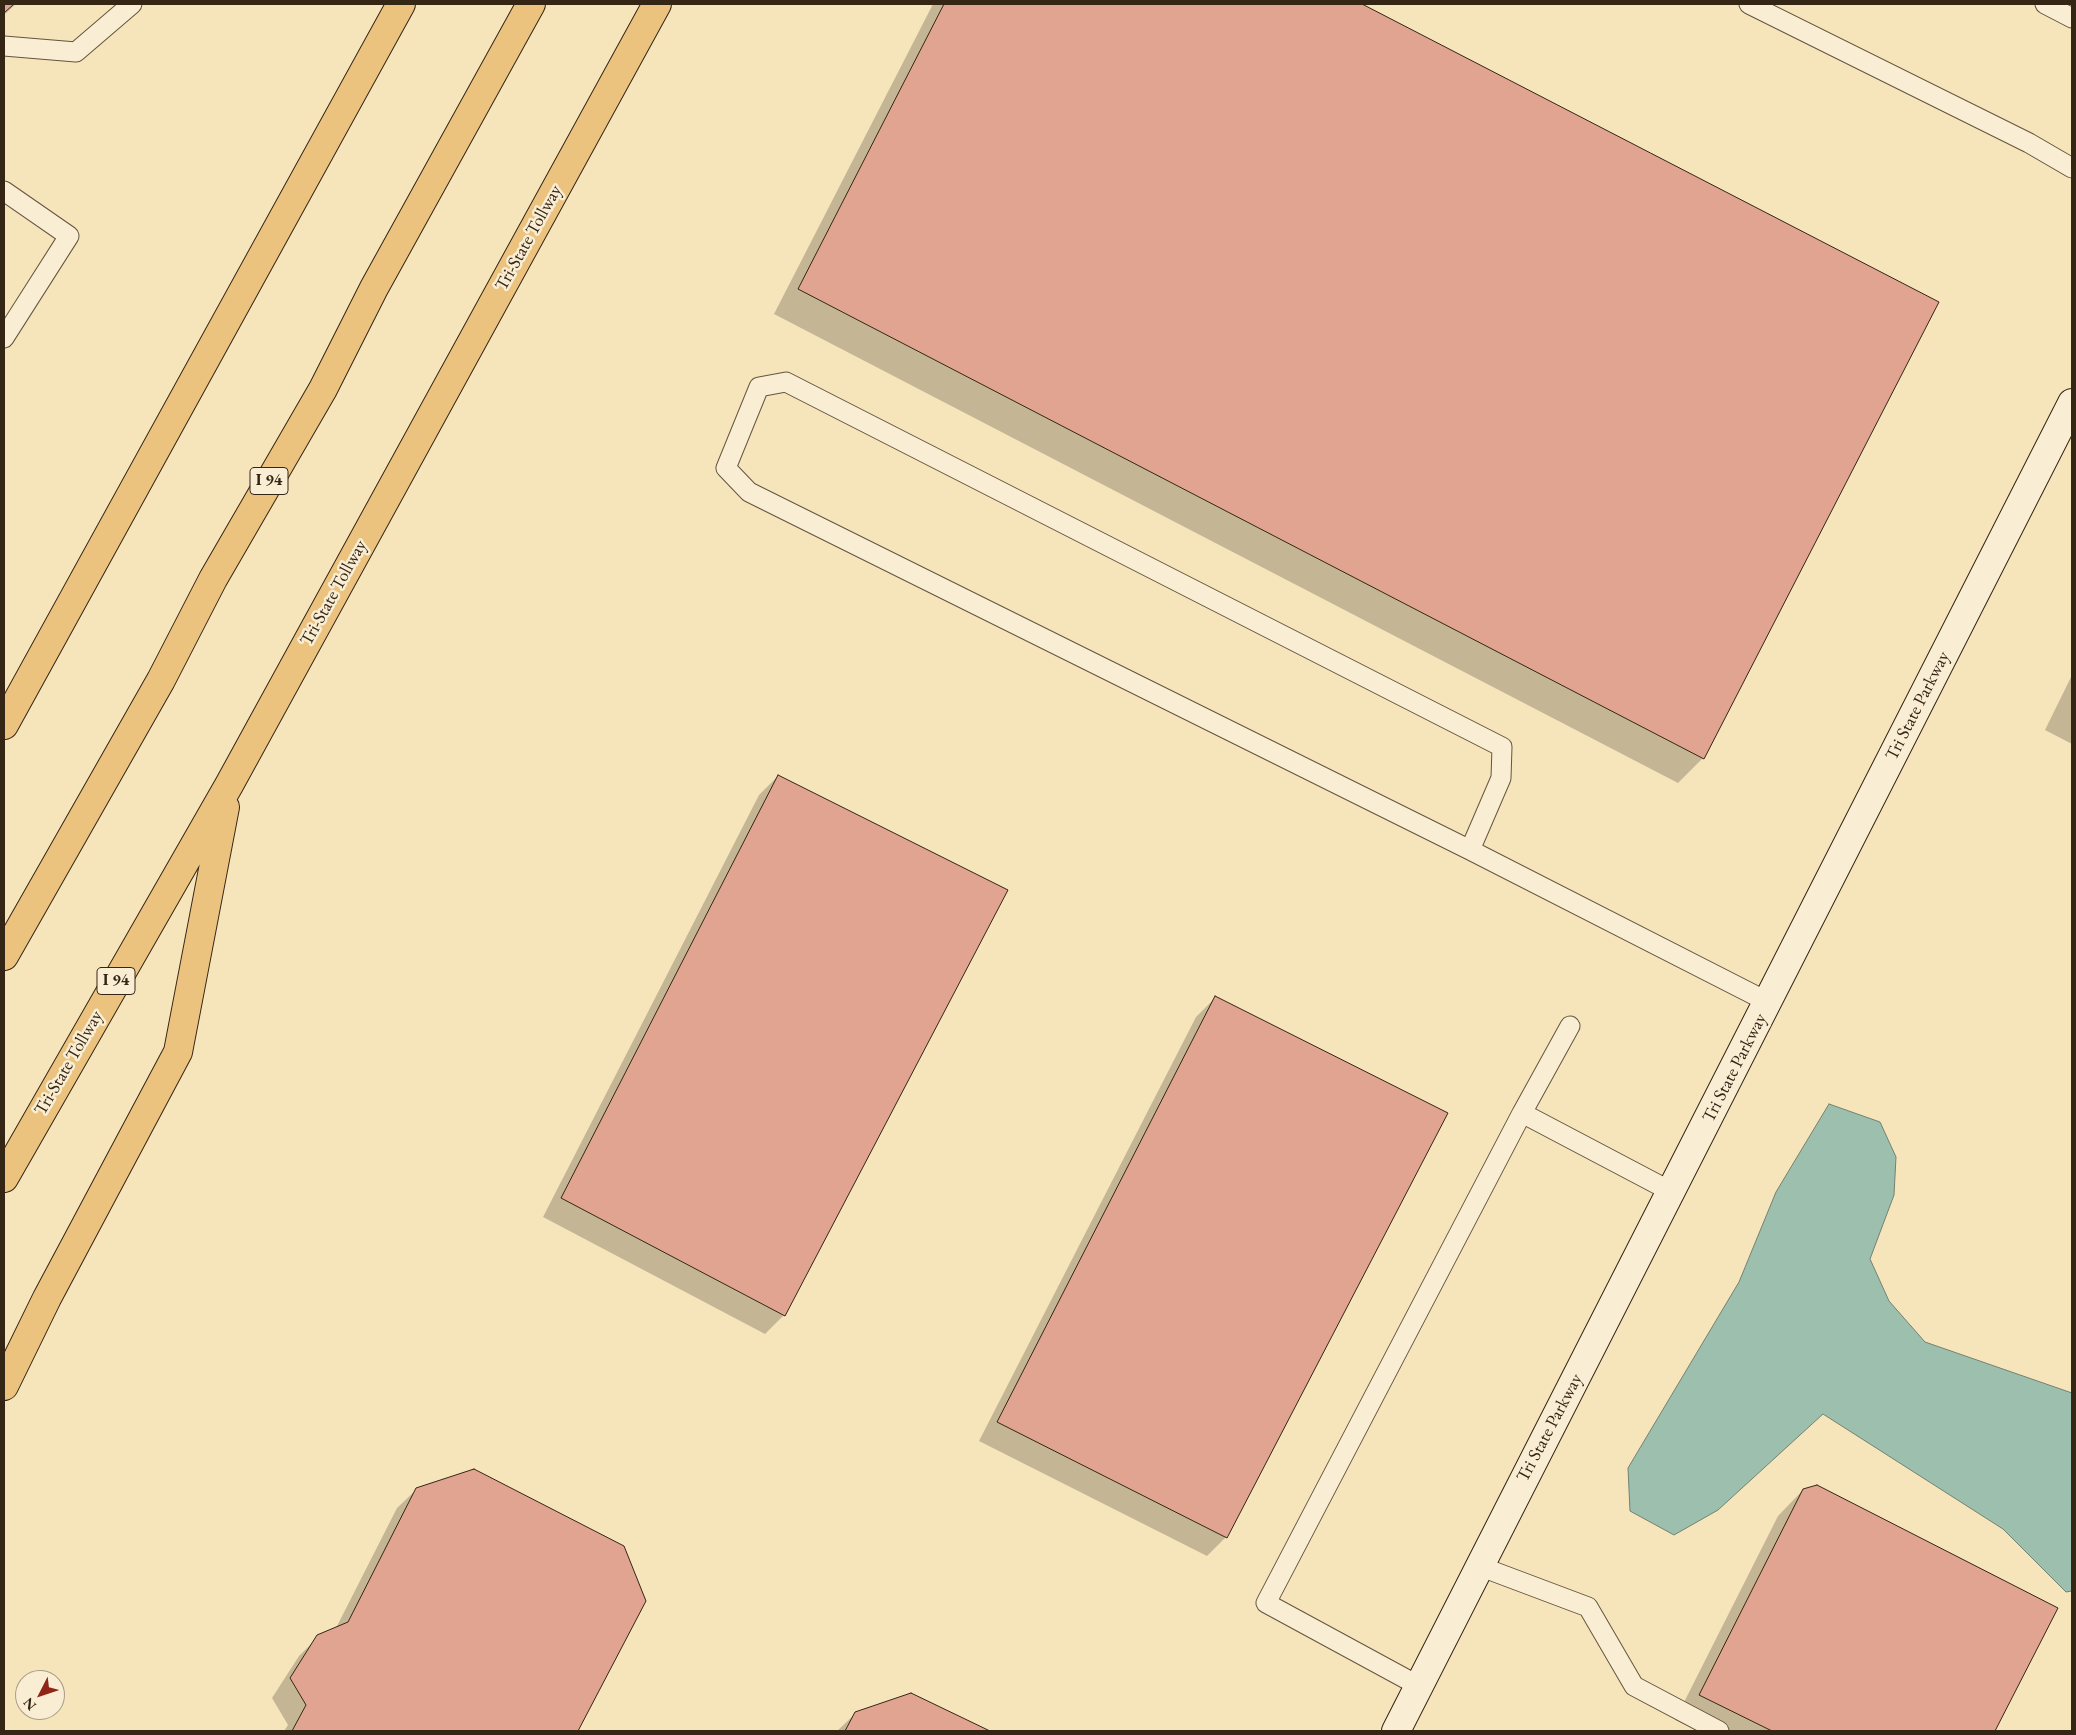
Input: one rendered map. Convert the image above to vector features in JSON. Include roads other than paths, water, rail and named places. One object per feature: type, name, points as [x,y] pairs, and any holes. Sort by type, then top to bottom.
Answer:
[{"type":"highway","points":[[4,724],[401,4]]},
{"type":"highway","name":"I 94","points":[[4,956],[161,680],[213,579],[322,388],[374,288],[531,4]]},
{"type":"highway","name":"Tri-State Tollway","points":[[4,1178],[229,785],[657,4]]},
{"type":"highway","points":[[4,1386],[47,1298],[178,1052],[229,785]]},
{"type":"street","name":"Tri State Parkway","points":[[1396,1731],[2072,403]]},
{"type":"lane","points":[[4,46],[76,52],[132,4]]},
{"type":"lane","points":[[1749,4],[2029,143],[2072,168]]},
{"type":"lane","points":[[2045,4],[2072,18]]},
{"type":"lane","points":[[4,191],[69,236],[4,338]]},
{"type":"lane","points":[[1470,850],[1501,778],[1502,747],[786,382],[759,387],[726,468],[749,492],[1470,850],[1768,1002]]},
{"type":"lane","points":[[1419,1686],[1266,1603],[1522,1113],[1570,1026]]},
{"type":"lane","points":[[1522,1113],[1672,1192]]},
{"type":"lane","points":[[1479,1566],[1588,1608],[1634,1686],[1718,1731]]}]
